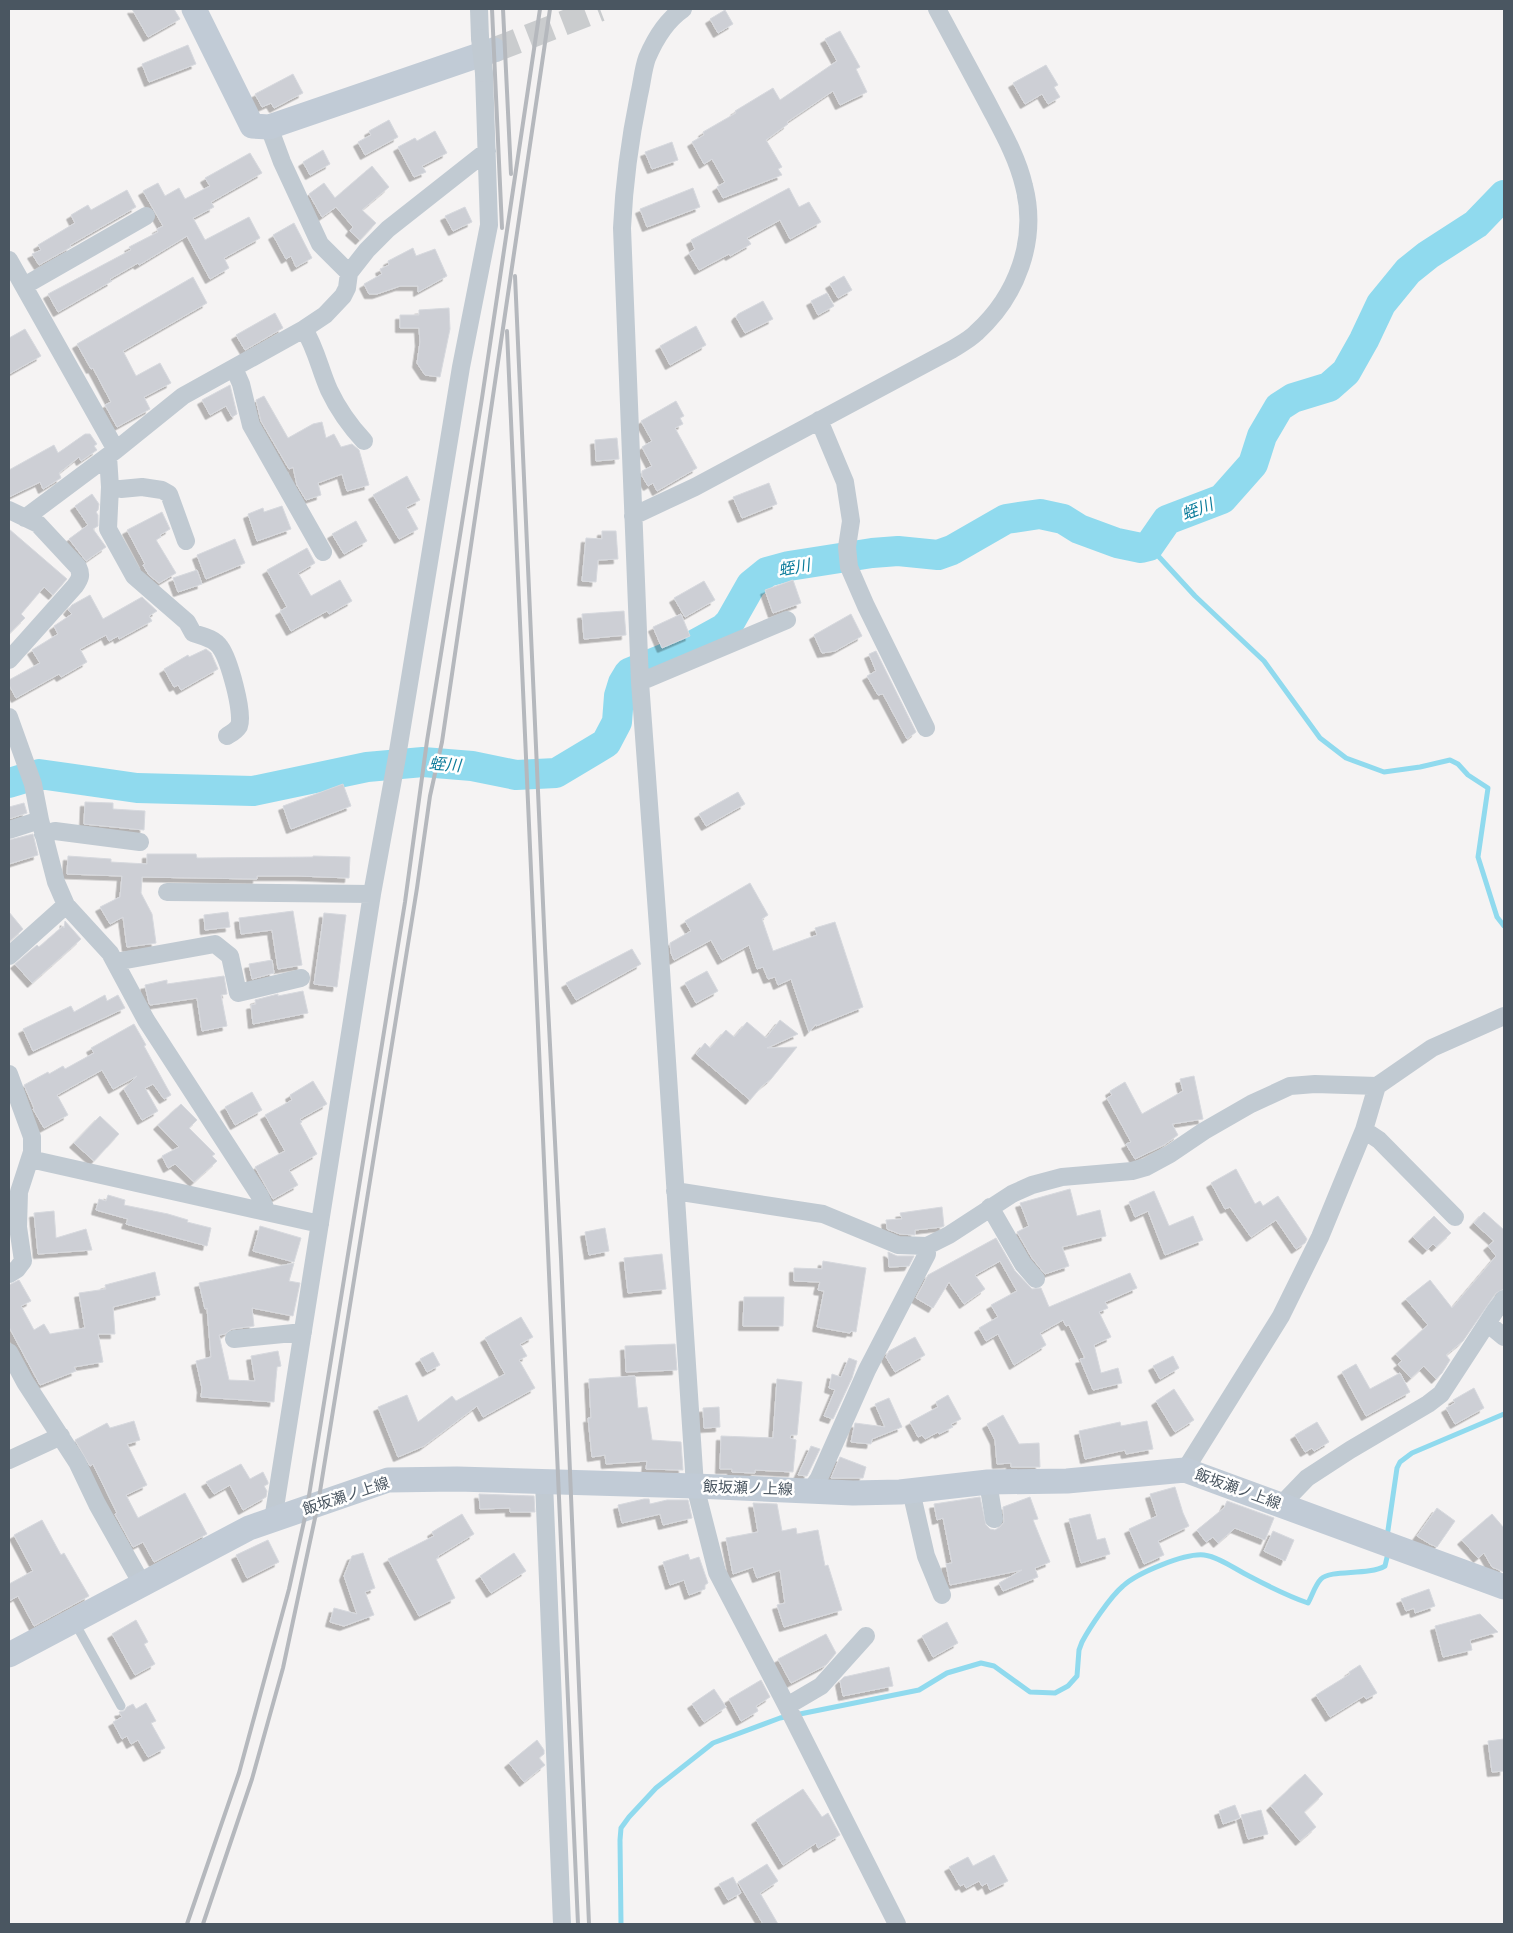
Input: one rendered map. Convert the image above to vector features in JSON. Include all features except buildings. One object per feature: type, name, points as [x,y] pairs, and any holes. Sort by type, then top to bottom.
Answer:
[{"type":"main road","points":[[194,9],[252,126],[269,127],[487,44]]},
{"type":"main road","name":"飯坂瀬ノ上線","points":[[9,1655],[249,1528],[388,1480],[695,1486],[853,1494],[911,1491],[988,1482],[1067,1481],[1185,1470],[1504,1587]]},
{"type":"street","points":[[273,1520],[372,894],[391,797],[461,367],[489,225],[484,73],[487,44],[479,9]]},
{"type":"street","points":[[683,9],[674,15],[656,39],[646,59],[633,126],[623,204],[622,228],[640,679],[695,1486],[717,1572],[897,1924]]},
{"type":"street","points":[[633,516],[695,487],[951,350],[975,335],[994,314],[1009,292],[1021,268],[1027,243],[1029,213],[1024,185],[1005,136],[937,9]]},
{"type":"street","points":[[269,127],[282,162],[320,244],[349,273]]},
{"type":"street","points":[[25,518],[112,453],[183,396],[304,329],[325,315],[338,303],[347,288],[349,273],[388,228],[487,151]]},
{"type":"street","points":[[24,286],[146,216]]},
{"type":"street","points":[[10,264],[24,286],[112,453],[108,529],[134,576],[187,622],[193,633],[213,640],[220,647],[228,664],[240,713],[238,727],[235,732],[227,736]]},
{"type":"street","points":[[304,329],[319,358],[328,390],[343,415],[364,442]]},
{"type":"street","points":[[234,368],[241,384],[251,425],[322,552]]},
{"type":"street","points":[[819,420],[845,482],[851,521],[847,547],[849,567],[926,728]]},
{"type":"street","points":[[110,487],[121,489],[142,487],[162,490],[169,494],[186,541]]},
{"type":"street","points":[[9,510],[38,524],[78,567],[81,573],[80,579],[75,586],[9,660]]},
{"type":"street","points":[[640,679],[787,620]]},
{"type":"street","points":[[9,717],[27,763],[56,882],[66,905],[110,953],[146,1020],[260,1196],[267,1212]]},
{"type":"street","points":[[9,830],[42,827],[140,842]]},
{"type":"street","points":[[168,892],[372,894]]},
{"type":"street","points":[[9,956],[66,905]]},
{"type":"street","points":[[115,962],[215,944],[230,956],[238,993],[300,978]]},
{"type":"street","points":[[676,1191],[823,1214],[898,1245],[927,1246],[970,1223],[990,1207],[1012,1194],[1032,1185],[1062,1176],[1132,1171],[1146,1167],[1228,1117],[1290,1086],[1314,1084],[1377,1086],[1432,1048],[1504,1016]]},
{"type":"street","points":[[9,1074],[32,1137],[32,1152],[19,1192],[18,1227],[23,1261],[17,1269],[9,1274]]},
{"type":"street","points":[[1185,1470],[1281,1316],[1320,1237],[1364,1130],[1377,1086]]},
{"type":"street","points":[[1364,1130],[1379,1140],[1455,1217]]},
{"type":"street","points":[[30,1159],[320,1224]]},
{"type":"street","points":[[990,1207],[1023,1264],[1036,1279]]},
{"type":"street","points":[[810,1491],[819,1478],[867,1370],[926,1254],[927,1246]]},
{"type":"street","points":[[1281,1506],[1307,1478],[1428,1404],[1441,1394],[1504,1299]]},
{"type":"street","points":[[1487,1323],[1504,1337]]},
{"type":"street","points":[[234,1339],[303,1332]]},
{"type":"street","points":[[9,1352],[25,1382],[77,1462],[97,1504],[142,1584]]},
{"type":"street","points":[[9,1460],[61,1436]]},
{"type":"street","points":[[544,1482],[562,1924]]},
{"type":"street","points":[[988,1482],[994,1520]]},
{"type":"street","points":[[911,1491],[926,1556],[942,1595]]},
{"type":"street","points":[[787,1706],[820,1686],[866,1636]]},
{"type":"lane","points":[[73,1621],[120,1706]]},
{"type":"waterway","name":"蛭川","points":[[9,783],[39,774],[137,788],[253,791],[367,767],[423,762],[472,766],[516,775],[556,773],[606,743],[617,722],[619,696],[623,683],[629,673],[683,651],[723,629],[730,622],[751,585],[767,572],[789,566],[872,553],[898,551],[938,555],[952,550],[1006,519],[1040,514],[1063,519],[1079,529],[1117,543],[1141,548],[1149,546],[1167,520],[1222,499],[1253,464],[1262,436],[1279,407],[1293,398],[1329,387],[1346,372],[1381,304],[1408,271],[1428,255],[1476,224],[1504,195]]},
{"type":"waterway","points":[[1149,546],[1195,596],[1264,661],[1320,738],[1346,758],[1384,772],[1420,767],[1450,760],[1458,764],[1468,775],[1488,788],[1478,857],[1497,917],[1504,926]]},
{"type":"waterway","points":[[1387,1537],[1397,1468],[1400,1462],[1412,1453],[1504,1414]]},
{"type":"waterway","points":[[621,1924],[621,1828],[656,1788],[713,1743],[780,1718],[919,1690],[947,1673],[981,1663],[994,1666],[1030,1692],[1055,1693],[1068,1686],[1077,1676],[1079,1650],[1082,1642],[1112,1597],[1123,1586],[1139,1575],[1185,1557],[1204,1555],[1215,1558],[1271,1587],[1308,1603],[1321,1579],[1333,1574],[1378,1569],[1385,1566],[1388,1553]]},
{"type":"tunnel","points":[[494,50],[600,9]]},
{"type":"railway","points":[[492,9],[502,228]]},
{"type":"railway","points":[[503,9],[511,174]]},
{"type":"railway","points":[[187,1924],[239,1773],[289,1589],[307,1508],[405,902],[427,741],[482,398],[540,9]]},
{"type":"railway","points":[[203,1924],[252,1779],[283,1668],[318,1504],[417,888],[430,796],[442,742],[550,9]]},
{"type":"railway","points":[[515,276],[561,1258],[589,1924]]},
{"type":"railway","points":[[507,331],[578,1924]]}]
